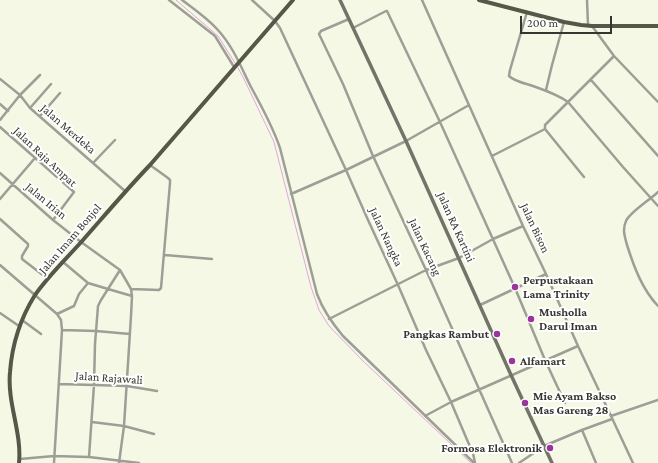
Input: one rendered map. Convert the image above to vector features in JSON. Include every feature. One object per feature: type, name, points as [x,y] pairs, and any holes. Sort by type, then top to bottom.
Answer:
[{"type":"main road","name":"Jalan Imam Bonjol","points":[[19,461],[17,430],[9,384],[12,352],[19,326],[35,296],[63,262],[125,191],[150,165],[293,0]]},
{"type":"main road","name":"Jalan RA Kartini","points":[[340,0],[406,141],[552,463]]},
{"type":"main road","points":[[479,0],[564,22],[590,26],[658,26]]},
{"type":"street","points":[[169,0],[215,36],[235,67]]},
{"type":"street","name":"Jalan Nangka","points":[[182,0],[217,30],[225,39],[239,62],[271,125],[277,140],[317,294],[329,319],[343,336],[474,463]]},
{"type":"street","name":"Jalan Nangka","points":[[252,0],[275,21],[284,39],[346,170],[398,284],[426,350],[451,402],[473,453],[474,463]]},
{"type":"street","points":[[256,3],[259,0]]},
{"type":"street","name":"Jalan Bison","points":[[422,0],[523,226],[632,463]]},
{"type":"street","points":[[587,0],[590,26],[614,56],[658,102]]},
{"type":"street","points":[[353,28],[386,11],[388,12],[516,288],[545,360],[565,403]]},
{"type":"street","points":[[528,12],[510,70],[510,78],[546,90],[558,95],[568,102],[658,206]]},
{"type":"street","name":"Jalan Kacang","points":[[349,19],[321,31],[321,38],[343,84],[373,156],[426,270],[512,463]]},
{"type":"street","points":[[546,90],[564,22]]},
{"type":"street","points":[[492,156],[545,128],[545,124],[614,56]]},
{"type":"street","points":[[0,120],[20,95],[40,75]]},
{"type":"street","name":"Jalan Merdeka","points":[[0,78],[20,95],[30,108],[125,191]]},
{"type":"street","points":[[591,80],[658,156]]},
{"type":"street","points":[[30,108],[51,84]]},
{"type":"street","points":[[40,116],[60,93]]},
{"type":"street","points":[[653,96],[658,96]]},
{"type":"street","points":[[0,104],[8,111]]},
{"type":"street","points":[[291,194],[346,170],[406,141],[469,105]]},
{"type":"street","name":"Jalan Raja Ampat","points":[[0,127],[74,192],[53,220]]},
{"type":"street","points":[[545,128],[584,177]]},
{"type":"street","points":[[93,163],[115,140]]},
{"type":"street","points":[[0,199],[35,158]]},
{"type":"street","points":[[131,289],[161,289],[170,182],[168,178],[150,165]]},
{"type":"street","name":"Jalan Irian","points":[[0,173],[53,220],[120,270]]},
{"type":"street","points":[[658,192],[630,215],[626,220],[624,227],[624,234],[633,265],[647,292],[658,306]]},
{"type":"street","points":[[0,219],[28,244],[22,259],[48,280]]},
{"type":"street","points":[[329,319],[426,270],[459,258],[493,239],[523,226]]},
{"type":"street","points":[[165,255],[212,259]]},
{"type":"street","points":[[63,262],[88,283],[132,296]]},
{"type":"street","points":[[0,265],[57,314],[62,323],[54,463]]},
{"type":"street","points":[[89,457],[98,306],[120,270],[131,289],[132,296],[124,426],[119,462]]},
{"type":"street","points":[[480,305],[546,274]]},
{"type":"street","points":[[57,314],[74,306],[80,292],[88,283]]},
{"type":"street","points":[[0,313],[19,326]]},
{"type":"street","points":[[22,320],[41,334]]},
{"type":"street","points":[[62,330],[130,334]]},
{"type":"street","points":[[425,416],[451,402],[578,346]]},
{"type":"street","name":"Jalan Rajawali","points":[[59,384],[127,386],[158,391]]},
{"type":"street","points":[[519,463],[544,446],[612,417],[658,400]]},
{"type":"street","points":[[92,422],[124,426],[154,434]]},
{"type":"street","points":[[582,430],[596,463]]},
{"type":"street","points":[[19,461],[54,456],[89,457],[119,462],[139,463]]},
{"type":"waterway","points":[[176,0],[218,36],[235,63]]},
{"type":"waterway","points":[[238,68],[274,142],[311,287],[319,310],[329,326],[362,360],[471,463]]},
{"type":"place","name":"Perpustakaan Lama Trinity","points":[[515,287]]},
{"type":"place","name":"Musholla Darul Iman","points":[[531,319]]},
{"type":"place","name":"Pangkas Rambut","points":[[497,334]]},
{"type":"place","name":"Alfamart","points":[[512,361]]},
{"type":"place","name":"Mie Ayam Bakso Mas Gareng 28","points":[[525,403]]},
{"type":"place","name":"Formosa Elektronik","points":[[550,448]]}]
